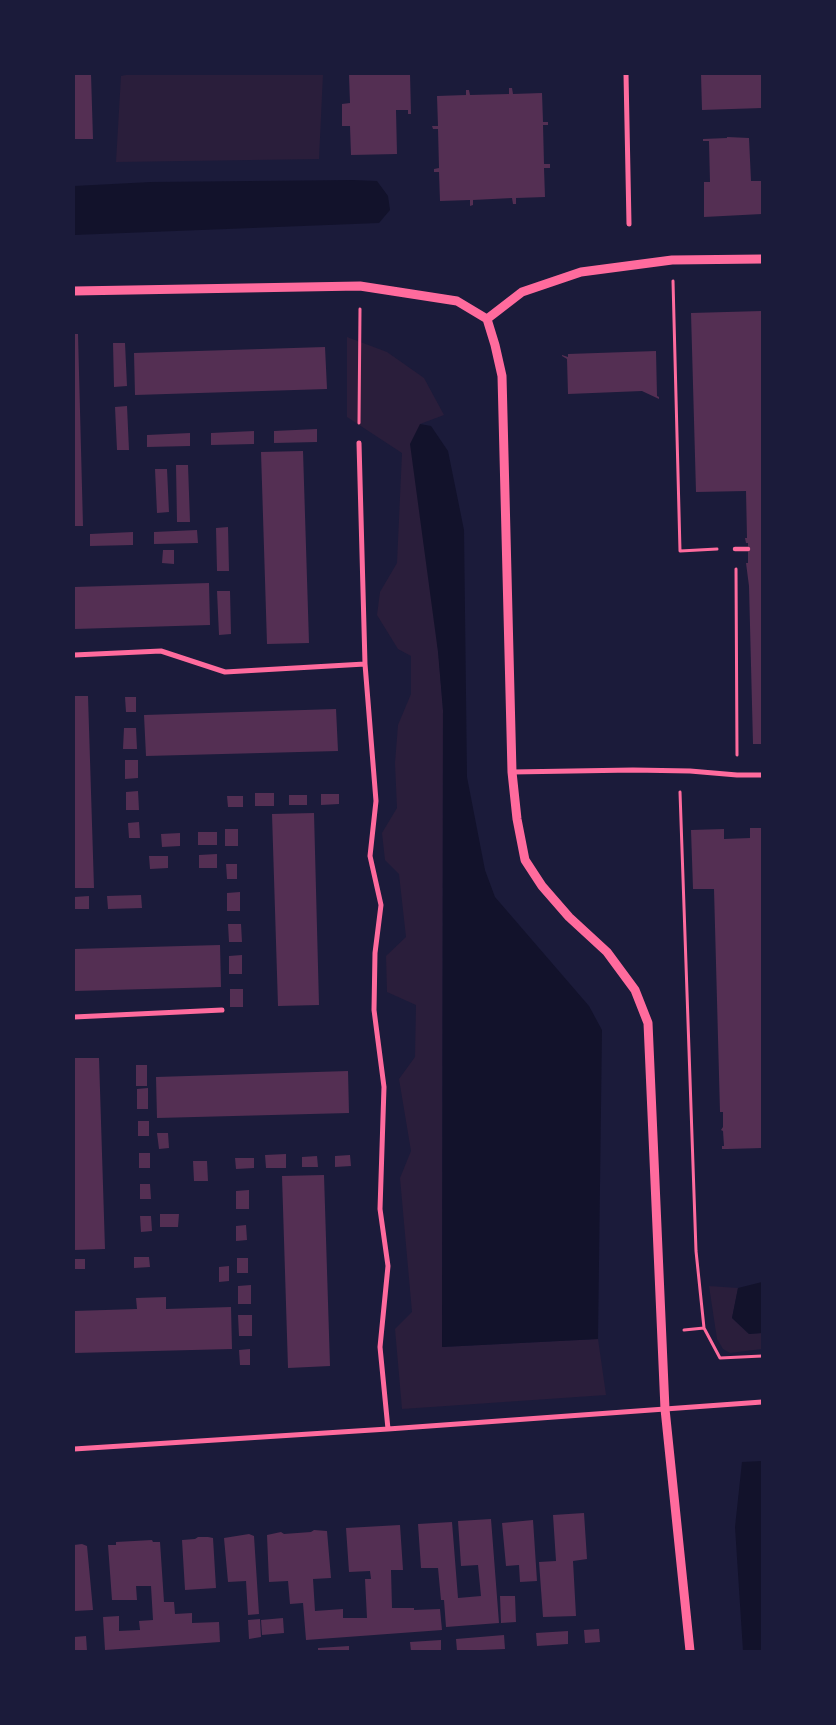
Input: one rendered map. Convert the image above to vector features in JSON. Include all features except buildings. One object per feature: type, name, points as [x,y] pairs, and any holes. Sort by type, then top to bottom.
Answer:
[{"type":"street","points":[[626,74],[629,224]]},
{"type":"street","points":[[486,319],[522,292],[581,272],[672,260],[762,259]]},
{"type":"street","points":[[74,291],[360,286],[457,301],[486,319],[495,345],[502,376],[512,772],[517,819],[525,860],[542,886],[569,917],[607,952],[635,990],[648,1023],[665,1409],[690,1651]]},
{"type":"street","points":[[359,443],[365,664],[376,801],[370,856],[381,905],[376,953],[374,1010],[384,1087],[380,1209],[388,1266],[380,1347],[388,1429]]},
{"type":"street","points":[[735,549],[748,549]]},
{"type":"street","points":[[74,655],[160,652],[225,672],[365,664]]},
{"type":"street","points":[[512,772],[679,771],[737,776],[762,775]]},
{"type":"street","points":[[74,1017],[222,1010]]},
{"type":"street","points":[[74,1449],[762,1402]]},
{"type":"path","points":[[672,260],[680,551],[735,549],[737,776]]},
{"type":"path","points":[[359,443],[360,286]]},
{"type":"path","points":[[679,771],[696,1251],[704,1328],[720,1358],[762,1356]]},
{"type":"path","points":[[662,1332],[704,1328]]},
{"type":"shaded area","points":[[131,74],[323,74],[319,159],[116,162],[121,76]]},
{"type":"shaded area","points":[[377,181],[388,196],[390,210],[379,223],[74,235],[74,186],[151,182]]},
{"type":"shaded area","points":[[347,337],[387,352],[424,378],[444,415],[420,424],[443,710],[442,1347],[598,1339],[606,1395],[402,1409],[395,1329],[412,1312],[400,1178],[411,1151],[399,1079],[415,1057],[416,1005],[387,992],[386,956],[406,937],[399,874],[385,860],[382,833],[397,808],[395,763],[398,725],[411,694],[411,656],[398,649],[377,615],[380,592],[397,563],[402,453],[347,417]]},
{"type":"shaded area","points":[[420,424],[431,426],[448,451],[464,530],[467,777],[485,870],[495,897],[589,1006],[602,1030],[598,1339],[442,1347],[443,710],[438,652],[410,444]]},
{"type":"shaded area","points":[[762,1282],[762,1333],[749,1334],[732,1318],[738,1288]]},
{"type":"shaded area","points":[[709,1286],[738,1288],[732,1318],[749,1334],[762,1333],[762,1349],[730,1353],[723,1349],[717,1339]]},
{"type":"shaded area","points":[[762,1461],[762,1651],[743,1651],[735,1527],[742,1462]]}]
